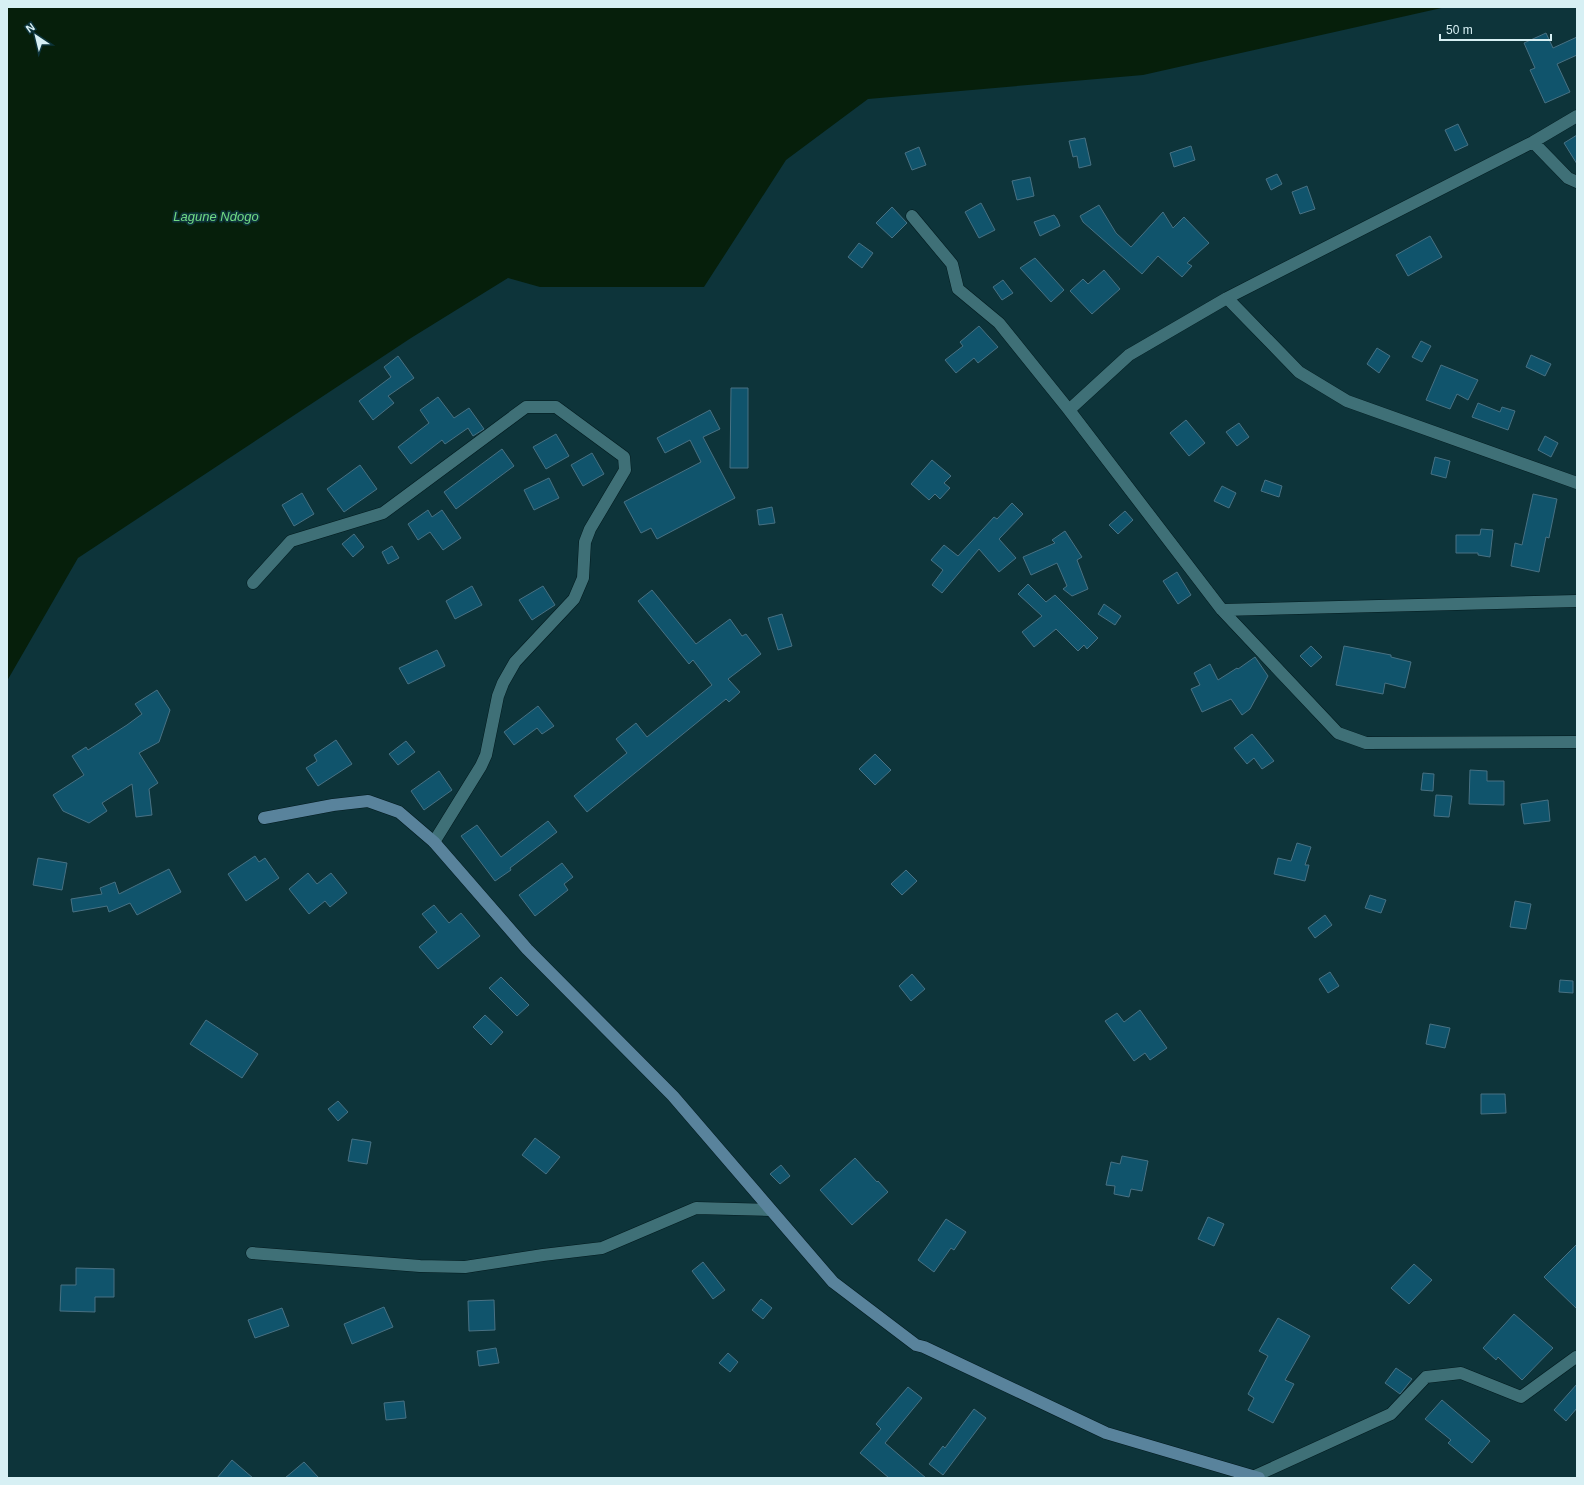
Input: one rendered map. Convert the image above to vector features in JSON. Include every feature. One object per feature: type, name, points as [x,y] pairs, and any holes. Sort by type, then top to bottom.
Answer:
[{"type":"street","points":[[1069,410],[1129,355],[1227,298],[1533,142],[1577,116]]},
{"type":"street","points":[[1533,142],[1568,178],[1577,182]]},
{"type":"street","points":[[912,216],[952,264],[958,289],[999,323],[1069,410],[1222,610],[1338,734],[1366,743],[1577,742]]},
{"type":"street","points":[[1227,298],[1300,372],[1347,401],[1577,483]]},
{"type":"street","points":[[252,583],[291,540],[383,513],[526,407],[556,407],[624,457],[625,470],[590,529],[585,542],[583,578],[574,599],[515,662],[502,682],[486,755],[481,766],[434,842]]},
{"type":"street","points":[[1222,610],[1577,601]]},
{"type":"street","points":[[264,818],[333,805],[368,801],[399,812],[434,842],[527,949],[673,1096],[769,1210],[833,1282],[916,1345],[924,1346],[1106,1433],[1257,1477],[1391,1414],[1426,1377],[1461,1373],[1521,1397],[1576,1357]]},
{"type":"street","points":[[252,1253],[420,1266],[465,1267],[602,1248],[696,1208],[769,1210]]},
{"type":"water","name":"Lagune Ndogo","points":[[7,7],[1446,7],[1143,75],[868,99],[786,160],[704,287],[540,287],[508,278],[411,338],[78,558],[7,681]]},
{"type":"building","points":[[1546,33],[1553,48],[1577,37],[1577,55],[1557,64],[1570,92],[1545,103],[1530,70],[1535,68],[1524,43]]},
{"type":"building","points":[[1458,124],[1468,145],[1455,151],[1445,130]]},
{"type":"building","points":[[1577,135],[1577,164],[1564,143]]},
{"type":"building","points":[[1085,138],[1091,165],[1079,168],[1077,156],[1073,157],[1069,141]]},
{"type":"building","points":[[1191,146],[1195,160],[1174,167],[1170,153]]},
{"type":"building","points":[[919,147],[926,165],[912,170],[905,153]]},
{"type":"building","points":[[1277,174],[1282,184],[1271,190],[1266,179]]},
{"type":"building","points":[[1030,177],[1034,196],[1017,200],[1012,181]]},
{"type":"building","points":[[1307,186],[1315,209],[1300,214],[1292,192]]},
{"type":"building","points":[[981,203],[995,230],[979,238],[965,212]]},
{"type":"building","points":[[1099,205],[1116,233],[1131,247],[1163,212],[1173,228],[1184,217],[1209,243],[1187,263],[1192,266],[1182,277],[1158,256],[1142,274],[1083,222],[1080,216]]},
{"type":"building","points":[[892,207],[907,223],[892,238],[876,223]]},
{"type":"building","points":[[1054,215],[1060,226],[1040,236],[1034,222]]},
{"type":"building","points":[[1430,236],[1442,257],[1408,276],[1396,255]]},
{"type":"building","points":[[859,243],[873,253],[862,268],[848,257]]},
{"type":"building","points":[[1035,258],[1064,290],[1051,302],[1020,268]]},
{"type":"building","points":[[1104,270],[1120,289],[1092,314],[1070,291],[1083,279],[1088,284]]},
{"type":"building","points":[[1003,280],[1013,293],[1002,300],[993,287]]},
{"type":"building","points":[[979,326],[998,347],[978,363],[974,358],[956,373],[945,360],[963,346],[960,342]]},
{"type":"building","points":[[1421,341],[1431,346],[1422,362],[1412,357]]},
{"type":"building","points":[[1377,348],[1390,356],[1379,373],[1367,364]]},
{"type":"building","points":[[1531,355],[1551,364],[1545,376],[1526,367]]},
{"type":"building","points":[[398,356],[414,378],[388,396],[394,403],[373,420],[359,401],[391,377],[384,367]]},
{"type":"building","points":[[1441,365],[1478,380],[1468,400],[1457,394],[1450,409],[1426,400]]},
{"type":"building","points":[[731,388],[748,388],[748,468],[730,468]]},
{"type":"building","points":[[438,397],[454,418],[469,408],[484,429],[473,436],[468,428],[445,444],[442,440],[411,464],[398,447],[429,423],[420,410]]},
{"type":"building","points":[[1478,403],[1500,412],[1502,407],[1515,411],[1508,430],[1472,417]]},
{"type":"building","points":[[710,410],[720,429],[703,437],[735,498],[657,539],[651,528],[641,533],[624,502],[701,462],[690,440],[665,453],[657,438]]},
{"type":"building","points":[[1186,420],[1205,443],[1189,456],[1170,433]]},
{"type":"building","points":[[1239,423],[1249,437],[1237,446],[1226,432]]},
{"type":"building","points":[[556,434],[569,456],[546,469],[533,447]]},
{"type":"building","points":[[1545,436],[1558,443],[1551,457],[1538,450]]},
{"type":"building","points":[[502,449],[514,466],[456,509],[444,492]]},
{"type":"building","points":[[592,453],[604,474],[583,486],[571,465]]},
{"type":"building","points":[[1435,457],[1450,461],[1446,478],[1431,474]]},
{"type":"building","points":[[932,460],[951,476],[944,483],[950,488],[940,499],[935,494],[929,500],[911,484]]},
{"type":"building","points":[[360,465],[377,489],[344,512],[327,489]]},
{"type":"building","points":[[549,478],[559,498],[534,510],[524,490]]},
{"type":"building","points":[[1265,480],[1282,486],[1279,497],[1261,491]]},
{"type":"building","points":[[1222,486],[1236,493],[1229,508],[1214,501]]},
{"type":"building","points":[[302,493],[314,514],[294,526],[282,505]]},
{"type":"building","points":[[1533,494],[1557,499],[1549,538],[1546,537],[1539,572],[1511,566],[1515,543],[1522,545]]},
{"type":"building","points":[[1012,503],[1023,514],[999,539],[1016,558],[999,572],[979,549],[942,593],[932,585],[943,570],[931,560],[944,545],[958,556],[994,517],[997,519]]},
{"type":"building","points":[[772,507],[775,523],[759,525],[757,510]]},
{"type":"building","points":[[428,510],[432,517],[442,510],[461,538],[443,550],[430,532],[418,540],[408,524]]},
{"type":"building","points":[[1125,511],[1133,520],[1118,534],[1109,525]]},
{"type":"building","points":[[1481,529],[1493,530],[1490,557],[1478,555],[1478,553],[1456,553],[1456,535],[1480,535]]},
{"type":"building","points":[[1065,531],[1082,557],[1077,560],[1088,589],[1072,596],[1063,589],[1067,586],[1057,563],[1031,575],[1023,557],[1055,543],[1052,540]]},
{"type":"building","points":[[354,534],[364,547],[353,557],[342,544]]},
{"type":"building","points":[[392,546],[399,558],[388,564],[382,552]]},
{"type":"building","points":[[1177,572],[1191,595],[1178,604],[1163,581]]},
{"type":"building","points":[[1028,584],[1046,602],[1055,595],[1098,638],[1087,649],[1084,645],[1078,651],[1056,629],[1034,647],[1022,632],[1042,616],[1018,594]]},
{"type":"building","points":[[472,586],[482,605],[455,619],[446,601]]},
{"type":"building","points":[[543,586],[555,605],[532,620],[519,600]]},
{"type":"building","points":[[652,590],[696,644],[730,619],[742,636],[746,634],[761,654],[728,679],[740,692],[729,702],[726,699],[587,812],[574,796],[627,753],[616,739],[636,723],[647,737],[712,685],[693,660],[689,664],[638,601]]},
{"type":"building","points":[[1104,604],[1121,616],[1115,625],[1098,614]]},
{"type":"building","points":[[782,614],[792,646],[778,650],[768,618]]},
{"type":"building","points":[[1311,646],[1322,657],[1311,667],[1300,656]]},
{"type":"building","points":[[1344,646],[1391,655],[1391,657],[1411,662],[1405,688],[1385,683],[1383,694],[1336,685]]},
{"type":"building","points":[[437,650],[445,666],[408,684],[399,668]]},
{"type":"building","points":[[1255,657],[1268,676],[1250,709],[1242,715],[1231,699],[1202,712],[1191,689],[1200,685],[1194,673],[1210,664],[1218,680],[1237,668],[1238,669]]},
{"type":"building","points":[[157,690],[170,710],[159,742],[139,753],[158,783],[149,789],[152,815],[136,817],[132,784],[102,803],[107,811],[89,823],[63,811],[53,795],[84,775],[72,756],[86,747],[88,750],[142,714],[135,704]]},
{"type":"building","points":[[538,706],[554,726],[542,734],[537,728],[514,745],[504,732]]},
{"type":"building","points":[[1252,734],[1274,761],[1262,769],[1254,758],[1247,764],[1234,748]]},
{"type":"building","points":[[336,740],[352,764],[318,786],[306,768],[317,761],[314,755]]},
{"type":"building","points":[[406,741],[415,752],[398,765],[389,754]]},
{"type":"building","points":[[875,754],[891,770],[875,785],[859,769]]},
{"type":"building","points":[[1470,770],[1487,771],[1487,781],[1504,781],[1504,805],[1469,804]]},
{"type":"building","points":[[439,771],[452,790],[424,810],[411,791]]},
{"type":"building","points":[[1423,773],[1434,774],[1433,791],[1421,790]]},
{"type":"building","points":[[1436,795],[1452,796],[1449,817],[1434,816]]},
{"type":"building","points":[[1548,800],[1550,821],[1524,824],[1521,804]]},
{"type":"building","points":[[548,821],[557,832],[510,868],[511,870],[495,881],[461,836],[477,825],[501,857]]},
{"type":"building","points":[[1297,843],[1311,847],[1305,865],[1309,865],[1305,881],[1274,874],[1278,858],[1291,861]]},
{"type":"building","points":[[255,856],[259,862],[265,858],[279,878],[246,901],[228,874]]},
{"type":"building","points":[[38,858],[67,863],[62,890],[33,885]]},
{"type":"building","points":[[562,863],[573,877],[564,884],[568,890],[535,916],[519,895]]},
{"type":"building","points":[[169,869],[181,892],[137,915],[130,903],[109,912],[107,906],[73,912],[71,899],[102,894],[100,888],[115,882],[119,894]]},
{"type":"building","points":[[906,870],[917,881],[902,895],[891,884]]},
{"type":"building","points":[[308,873],[317,884],[331,873],[347,893],[330,907],[325,901],[309,914],[289,889]]},
{"type":"building","points":[[1370,895],[1386,900],[1381,913],[1365,908]]},
{"type":"building","points":[[1515,901],[1531,904],[1526,929],[1510,927]]},
{"type":"building","points":[[434,905],[449,923],[461,913],[480,936],[438,969],[419,947],[437,932],[422,914]]},
{"type":"building","points":[[1325,915],[1332,925],[1315,938],[1308,928]]},
{"type":"building","points":[[1330,972],[1339,986],[1328,993],[1319,979]]},
{"type":"building","points":[[912,974],[925,989],[911,1001],[899,986]]},
{"type":"building","points":[[501,977],[529,1005],[517,1016],[489,988]]},
{"type":"building","points":[[1560,980],[1573,981],[1573,993],[1559,992]]},
{"type":"building","points":[[1140,1010],[1167,1048],[1150,1060],[1145,1053],[1134,1061],[1105,1021],[1117,1013],[1124,1022]]},
{"type":"building","points":[[485,1015],[503,1032],[491,1045],[473,1027]]},
{"type":"building","points":[[206,1020],[258,1054],[242,1078],[190,1044]]},
{"type":"building","points":[[1430,1024],[1450,1028],[1445,1048],[1426,1044]]},
{"type":"building","points":[[1481,1094],[1505,1094],[1506,1113],[1481,1114]]},
{"type":"building","points":[[338,1101],[348,1112],[338,1121],[328,1109]]},
{"type":"building","points":[[535,1138],[560,1157],[546,1174],[522,1155]]},
{"type":"building","points":[[352,1139],[371,1142],[367,1164],[348,1161]]},
{"type":"building","points":[[1122,1156],[1148,1161],[1142,1191],[1131,1189],[1129,1197],[1114,1194],[1115,1186],[1106,1185],[1111,1162],[1120,1164]]},
{"type":"building","points":[[855,1158],[888,1192],[852,1225],[820,1190]]},
{"type":"building","points":[[781,1165],[790,1176],[780,1184],[770,1174]]},
{"type":"building","points":[[1208,1217],[1224,1224],[1214,1246],[1198,1239]]},
{"type":"building","points":[[946,1219],[966,1232],[954,1250],[951,1248],[934,1272],[918,1260]]},
{"type":"building","points":[[1577,1244],[1577,1309],[1544,1277]]},
{"type":"building","points":[[703,1262],[725,1290],[713,1299],[692,1271]]},
{"type":"building","points":[[1414,1264],[1432,1280],[1409,1304],[1391,1288]]},
{"type":"building","points":[[76,1268],[114,1269],[114,1297],[95,1297],[95,1312],[60,1311],[61,1285],[76,1285]]},
{"type":"building","points":[[761,1299],[772,1308],[763,1319],[752,1310]]},
{"type":"building","points":[[494,1300],[495,1330],[469,1331],[468,1301]]},
{"type":"building","points":[[384,1307],[393,1327],[352,1344],[344,1324]]},
{"type":"building","points":[[282,1308],[289,1326],[255,1338],[248,1320]]},
{"type":"building","points":[[1514,1314],[1553,1348],[1522,1380],[1498,1357],[1496,1360],[1483,1348]]},
{"type":"building","points":[[1278,1318],[1310,1336],[1285,1380],[1294,1384],[1273,1423],[1248,1410],[1254,1398],[1248,1394],[1268,1356],[1259,1351]]},
{"type":"building","points":[[496,1348],[499,1363],[479,1366],[477,1351]]},
{"type":"building","points":[[728,1353],[738,1362],[730,1372],[719,1363]]},
{"type":"building","points":[[1396,1368],[1412,1379],[1400,1394],[1385,1383]]},
{"type":"building","points":[[1577,1384],[1577,1408],[1566,1421],[1554,1410]]},
{"type":"building","points":[[908,1387],[922,1398],[885,1443],[926,1478],[889,1478],[860,1453],[881,1429],[876,1424]]},
{"type":"building","points":[[1442,1400],[1490,1441],[1472,1463],[1448,1443],[1451,1440],[1425,1419]]},
{"type":"building","points":[[404,1401],[406,1418],[386,1420],[384,1403]]},
{"type":"building","points":[[974,1409],[986,1418],[943,1475],[929,1464],[943,1446],[945,1448]]},
{"type":"building","points":[[232,1460],[253,1478],[217,1478]]},
{"type":"building","points":[[304,1462],[319,1478],[285,1478]]}]
